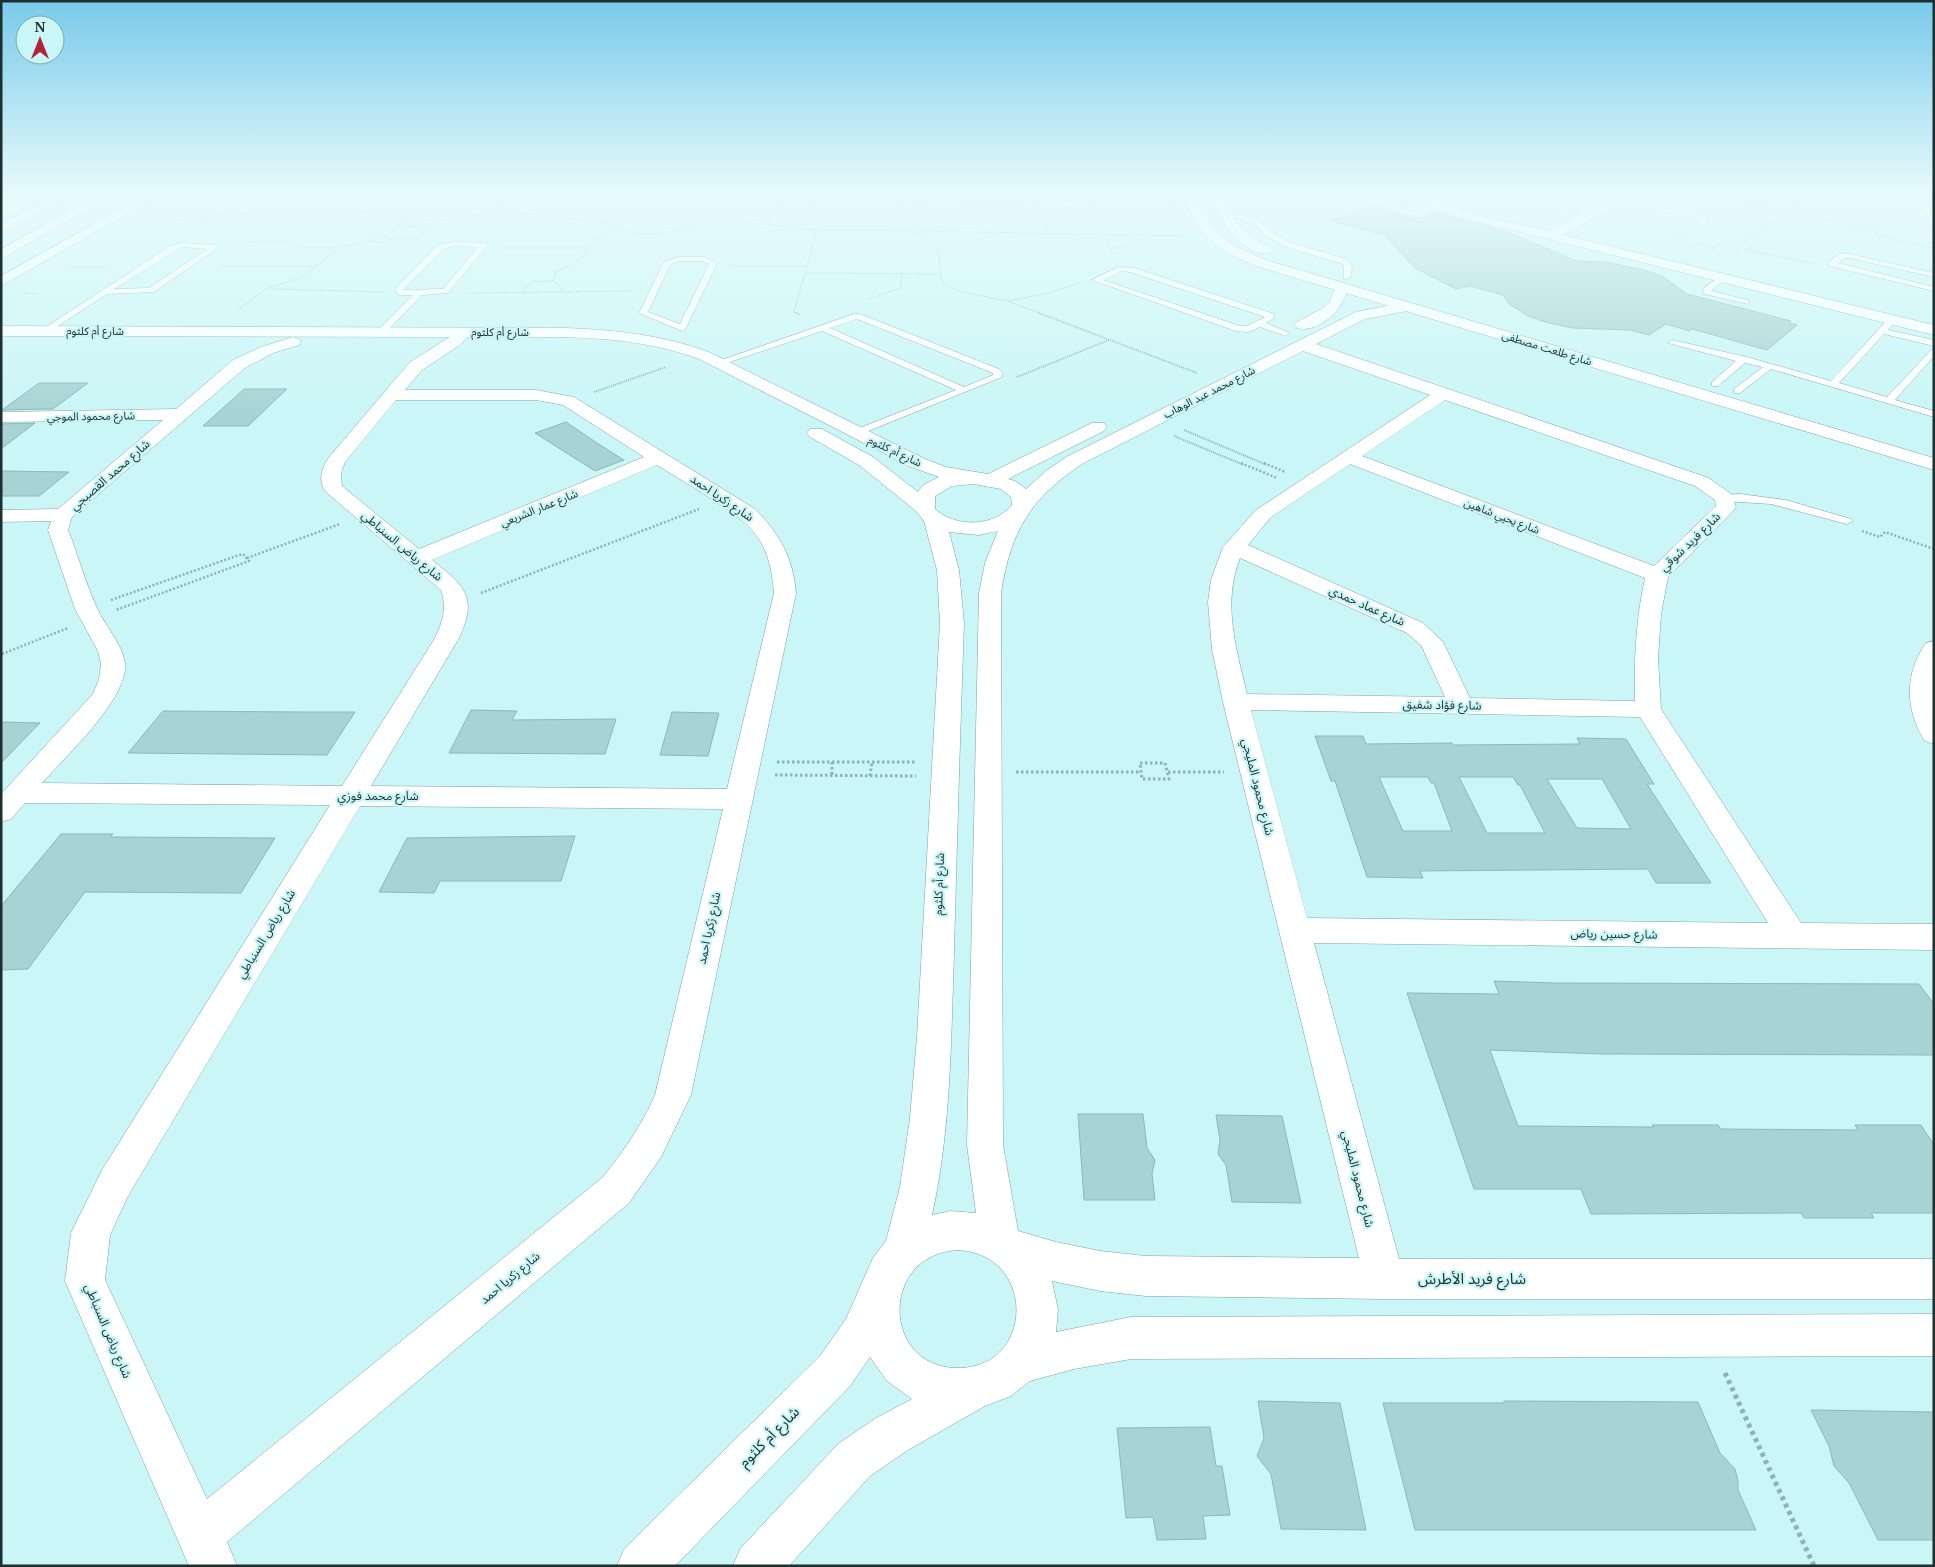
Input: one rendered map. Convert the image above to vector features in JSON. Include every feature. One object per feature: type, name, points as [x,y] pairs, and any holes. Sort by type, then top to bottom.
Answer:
[{"type":"street","points":[[1,282],[28,267]]},
{"type":"street","name":"شارع طلعت مصطفى","points":[[1282,267],[1344,282],[1715,384],[1934,449]]},
{"type":"street","name":"شارع طلعت مصطفى","points":[[1308,267],[1407,307],[1934,464]]},
{"type":"street","points":[[1676,267],[1740,282],[1887,325],[1934,330]]},
{"type":"street","name":"شارع محمد عبد الوهاب","points":[[1020,509],[1054,474],[1075,460],[1151,421],[1294,339],[1332,308],[1340,297],[1344,282]]},
{"type":"street","name":"شارع محمد عبد الوهاب","points":[[1263,344],[1294,339],[1361,315],[1407,307]]},
{"type":"street","name":"شارع أم كلثوم","points":[[1,331],[382,331],[418,347]]},
{"type":"street","name":"شارع أم كلثوم","points":[[1,342],[293,342],[418,347],[459,337],[604,334],[673,344],[718,363],[918,463],[941,472],[969,478]]},
{"type":"street","name":"شارع أم كلثوم","points":[[459,337],[617,346],[660,356],[677,363]]},
{"type":"street","name":"شارع رياض السنباطي","points":[[212,1566],[85,1281],[91,1232],[115,1183],[447,638],[456,620],[458,602],[451,587],[333,488],[330,479],[331,470],[392,395],[418,347],[459,337]]},
{"type":"street","name":"شارع فريد شوقي","points":[[1294,339],[1702,482],[1724,498],[1726,507],[1656,575],[1649,614],[1646,658],[1648,709]]},
{"type":"street","points":[[233,342],[240,344],[243,348],[239,364]]},
{"type":"street","name":"شارع محمد القصبجي","points":[[10,802],[104,697],[112,679],[113,664],[110,651],[89,614],[58,530],[63,515],[239,364],[267,350],[293,342]]},
{"type":"street","name":"شارع محمود المليجي","points":[[1384,1280],[1236,702],[1219,619],[1218,593],[1224,568],[1234,547],[1247,529],[1264,514],[1306,485],[1444,393]]},
{"type":"street","name":"شارع زكريا احمد","points":[[199,1536],[616,1190],[641,1159],[660,1127],[673,1095],[784,593],[784,570],[777,549],[765,530],[748,513],[728,498],[568,401],[536,395],[392,395]]},
{"type":"street","name":"شارع محمود الموجي","points":[[1,417],[180,414]]},
{"type":"street","points":[[993,479],[1110,421]]},
{"type":"street","name":"شارع أم كلثوم","points":[[804,427],[866,462],[929,513],[945,550],[952,581],[952,623],[944,769],[934,1037],[928,1118],[919,1187],[904,1250]]},
{"type":"street","name":"شارع عمار الشريعي","points":[[417,558],[660,457]]},
{"type":"street","name":"شارع يحيي شاهين","points":[[1348,457],[1656,575]]},
{"type":"street","points":[[757,1566],[854,1460],[920,1417],[998,1380],[1018,1363],[1034,1334],[1037,1304],[1030,1274],[1007,1245],[991,1191],[985,1146],[990,593],[994,565],[1000,548],[1020,509],[1021,495],[1015,488],[993,479],[969,478],[944,482],[927,493],[924,500],[929,513],[960,527],[992,526],[1020,509]]},
{"type":"street","points":[[1,516],[63,515]]},
{"type":"street","name":"شارع عماد حمدي","points":[[1234,547],[1416,628],[1431,642],[1461,705]]},
{"type":"street","points":[[1934,648],[1923,669],[1920,687],[1924,709],[1934,735]]},
{"type":"street","name":"شارع فؤاد شفيق","points":[[1236,702],[1648,709]]},
{"type":"street","points":[[1648,709],[1793,936]]},
{"type":"street","name":"شارع محمد فوزي","points":[[10,802],[350,796],[743,779]]},
{"type":"street","name":"شارع حسين رياض","points":[[1294,930],[1934,937]]},
{"type":"street","points":[[974,1390],[948,1391],[923,1384],[902,1368],[888,1346],[880,1321],[880,1296],[889,1271],[904,1250],[934,1232],[968,1228],[1007,1245]]},
{"type":"street","name":"شارع فريد الأطرش","points":[[1007,1245],[1092,1269],[1146,1276],[1384,1280],[1934,1279]]},
{"type":"street","name":"شارع أم كلثوم","points":[[641,1566],[835,1370],[861,1334],[880,1296]]},
{"type":"street","points":[[1018,1363],[1074,1348],[1131,1338],[1934,1335]]},
{"type":"lane","points":[[44,330],[141,267]]},
{"type":"lane","points":[[103,292],[151,290],[186,267]]},
{"type":"lane","points":[[421,267],[399,292],[445,292],[466,267]]},
{"type":"lane","points":[[665,267],[643,313],[682,328]]},
{"type":"lane","points":[[673,344],[710,267]]},
{"type":"lane","points":[[1344,282],[1347,267]]},
{"type":"lane","points":[[1839,267],[1934,289]]},
{"type":"lane","points":[[1899,267],[1934,275]]},
{"type":"lane","points":[[1260,324],[1271,316],[1131,270],[1121,270],[1096,280],[1239,329],[1248,329],[1260,324],[1294,339]]},
{"type":"lane","points":[[1717,277],[1706,291],[1710,294],[1746,302]]},
{"type":"lane","points":[[1723,297],[1740,282]]},
{"type":"lane","points":[[382,331],[420,293]]},
{"type":"lane","points":[[718,363],[851,316],[863,317],[996,370],[996,377],[856,433]]},
{"type":"lane","points":[[1832,385],[1887,325],[1934,343]]},
{"type":"lane","points":[[823,326],[964,390]]},
{"type":"lane","points":[[1672,343],[1770,366],[1934,414]]},
{"type":"lane","points":[[1889,401],[1934,350]]},
{"type":"lane","points":[[1715,384],[1744,359]]},
{"type":"lane","points":[[1737,391],[1770,366]]},
{"type":"lane","points":[[1724,498],[1751,497],[1781,501],[1847,521]]},
{"type":"path","points":[[316,267],[303,277],[266,289],[399,292]]},
{"type":"path","points":[[553,281],[556,273],[567,267]]},
{"type":"path","points":[[807,267],[794,312],[823,326]]},
{"type":"path","points":[[941,267],[944,283],[956,291],[1007,301],[1202,375]]},
{"type":"path","points":[[1717,277],[1726,267]]},
{"type":"path","points":[[804,273],[941,274]]},
{"type":"path","points":[[863,317],[865,301],[901,288],[902,273]]},
{"type":"path","points":[[522,291],[531,282],[553,281],[560,286],[562,291]]},
{"type":"path","points":[[1007,301],[1049,293],[1082,282]]},
{"type":"path","points":[[440,293],[522,291],[653,292]]},
{"type":"path","points":[[996,377],[1025,376],[1109,340]]},
{"type":"path","points":[[568,401],[677,363]]},
{"type":"path","points":[[1151,421],[1219,445],[1306,485]]},
{"type":"path","points":[[1151,421],[1210,451],[1306,485]]},
{"type":"path","points":[[1210,451],[1219,445]]},
{"type":"path","points":[[458,602],[728,498]]},
{"type":"path","points":[[246,558],[366,515]]},
{"type":"path","points":[[1847,521],[1845,524],[1848,526],[1878,536],[1882,536],[1885,532],[1934,549]]},
{"type":"path","points":[[1,654],[89,614],[239,555],[244,554],[249,562],[89,614]]},
{"type":"path","points":[[743,779],[832,762],[872,762],[944,769]]},
{"type":"path","points":[[832,762],[832,776]]},
{"type":"path","points":[[870,776],[872,762]]},
{"type":"path","points":[[1141,762],[1165,763],[1168,772],[1168,780],[1142,779],[1141,762]]},
{"type":"path","points":[[743,779],[870,776],[944,769]]},
{"type":"path","points":[[988,772],[1141,772]]},
{"type":"path","points":[[1168,772],[1254,772]]},
{"type":"path","points":[[1707,1335],[1814,1566]]},
{"type":"building","points":[[1630,267],[1662,276],[1687,294],[1791,321],[1789,323],[1797,325],[1767,350],[1692,329],[1690,331],[1666,324],[1649,335],[1630,330],[1572,328],[1528,316],[1509,304],[1503,295],[1470,286],[1456,289],[1415,268]]},
{"type":"building","points":[[39,383],[88,383],[53,409],[2,410]]},
{"type":"building","points":[[244,389],[287,389],[248,426],[203,426]]},
{"type":"building","points":[[566,422],[624,460],[595,471],[535,433]]},
{"type":"building","points":[[35,423],[1,449],[1,424]]},
{"type":"building","points":[[1,471],[69,472],[39,496],[1,496]]},
{"type":"building","points":[[471,710],[517,711],[512,720],[616,719],[605,754],[449,753]]},
{"type":"building","points":[[163,711],[355,712],[327,755],[128,753]]},
{"type":"building","points":[[672,712],[719,713],[708,756],[660,755]]},
{"type":"building","points":[[1,722],[40,723],[1,763]]},
{"type":"building","points":[[1315,736],[1363,736],[1366,744],[1452,743],[1453,745],[1580,744],[1577,738],[1626,739],[1654,784],[1647,784],[1711,883],[1656,883],[1648,869],[1420,871],[1423,878],[1367,877],[1335,781],[1331,781]],"holes":[[[1379,777],[1428,777],[1431,783],[1434,783],[1452,831],[1403,831]],[[1459,777],[1513,777],[1518,785],[1520,785],[1545,833],[1487,833]],[[1547,779],[1602,779],[1631,829],[1577,828]]]},
{"type":"building","points":[[61,834],[113,834],[110,837],[275,838],[241,893],[85,892],[28,969],[1,970],[1,906]]},
{"type":"building","points":[[575,836],[561,881],[440,881],[434,893],[379,892],[407,838]]},
{"type":"building","points":[[1494,981],[1555,983],[1919,984],[1934,1004],[1934,1055],[1602,1054],[1490,1050],[1518,1126],[1654,1127],[1652,1125],[1718,1125],[1721,1129],[1858,1130],[1855,1125],[1921,1125],[1934,1145],[1934,1213],[1871,1213],[1874,1218],[1804,1218],[1801,1213],[1591,1214],[1581,1189],[1474,1189],[1407,993],[1499,994]]},
{"type":"building","points":[[1078,1114],[1143,1114],[1147,1148],[1155,1160],[1152,1174],[1155,1200],[1084,1200]]},
{"type":"building","points":[[1216,1115],[1282,1116],[1301,1203],[1232,1202],[1226,1165],[1218,1154],[1220,1140]]},
{"type":"building","points":[[1258,1401],[1340,1403],[1366,1530],[1281,1529],[1271,1474],[1257,1456],[1264,1438]]},
{"type":"building","points":[[1504,1401],[1698,1402],[1720,1453],[1735,1469],[1738,1490],[1756,1530],[1415,1530],[1383,1403],[1504,1403]]},
{"type":"building","points":[[1811,1410],[1934,1412],[1934,1540],[1878,1540],[1849,1483],[1834,1466],[1829,1446]]},
{"type":"building","points":[[1210,1427],[1216,1466],[1222,1466],[1230,1515],[1203,1516],[1206,1539],[1157,1540],[1153,1517],[1126,1518],[1117,1428]]}]
